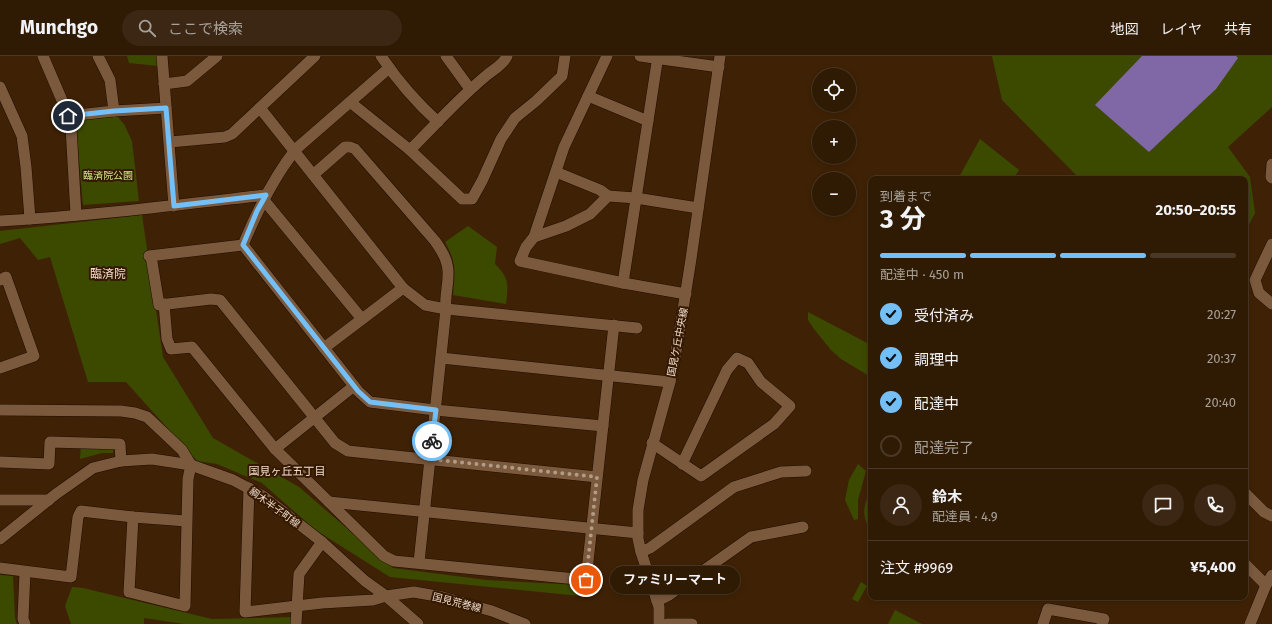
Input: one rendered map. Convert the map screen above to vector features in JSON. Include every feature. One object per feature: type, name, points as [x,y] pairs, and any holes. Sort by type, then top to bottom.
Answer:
[{"type":"street","points":[[43,56],[68,116],[71,127],[76,215]]},
{"type":"street","points":[[98,56],[110,80],[114,111]]},
{"type":"street","points":[[162,56],[174,206]]},
{"type":"street","points":[[164,84],[187,81],[217,56]]},
{"type":"street","points":[[170,142],[226,138],[315,56]]},
{"type":"street","points":[[381,56],[389,68],[427,112],[438,122]]},
{"type":"street","points":[[446,56],[470,89]]},
{"type":"street","points":[[410,150],[470,89],[507,56]]},
{"type":"street","points":[[350,102],[410,150],[462,199],[472,199],[482,182],[501,139],[515,118],[536,101],[562,76],[565,56]]},
{"type":"street","points":[[607,56],[564,147],[534,237],[526,247],[520,261],[623,283],[686,294]]},
{"type":"street","points":[[640,56],[719,62]]},
{"type":"street","points":[[623,283],[658,57]]},
{"type":"street","name":"国見ケ丘中央線","points":[[659,624],[659,607],[641,552],[638,533],[640,495],[652,444],[670,382],[678,341],[719,62]]},
{"type":"street","points":[[243,245],[265,197],[284,164],[294,151],[389,68]]},
{"type":"street","points":[[0,87],[22,136],[30,219]]},
{"type":"street","points":[[588,96],[648,121]]},
{"type":"street","points":[[68,116],[114,111],[166,108]]},
{"type":"street","points":[[260,108],[403,288],[425,305],[446,309],[637,328]]},
{"type":"street","points":[[313,175],[345,147],[355,149],[435,241],[447,264],[446,309],[419,562]]},
{"type":"street","points":[[1272,164],[1272,178]]},
{"type":"street","points":[[556,172],[600,190],[608,196],[636,198],[698,208]]},
{"type":"street","points":[[534,237],[566,226],[590,214],[608,196]]},
{"type":"street","points":[[0,221],[265,197]]},
{"type":"street","points":[[265,197],[362,320]]},
{"type":"street","points":[[1272,244],[1255,280],[1259,293],[1272,304]]},
{"type":"street","points":[[243,245],[150,256],[159,305],[211,298],[220,300],[335,443],[348,451],[597,477]]},
{"type":"street","points":[[243,245],[358,391],[370,402],[603,426]]},
{"type":"street","points":[[0,280],[6,277],[34,356],[0,368]]},
{"type":"street","points":[[324,348],[403,288]]},
{"type":"street","points":[[164,304],[167,339],[171,349],[192,347],[275,450],[384,556],[394,560],[586,580],[614,325]]},
{"type":"street","points":[[441,358],[670,382]]},
{"type":"street","points":[[652,444],[682,464],[701,476],[774,424],[790,406],[761,382],[748,363],[737,358],[727,370],[682,464]]},
{"type":"street","points":[[275,450],[354,386]]},
{"type":"street","points":[[0,410],[122,410],[147,417],[182,450],[191,465],[188,479],[184,606],[130,592],[133,517]]},
{"type":"street","points":[[0,462],[49,464],[50,442],[120,444],[121,461]]},
{"type":"street","name":"綱木半子町線","points":[[0,539],[49,500],[93,468],[121,461],[152,460],[191,465],[233,480],[263,496],[322,542],[365,581],[386,596],[418,624]]},
{"type":"street","points":[[641,552],[650,548],[734,487],[781,472],[806,472]]},
{"type":"street","name":"国見荒巻線","points":[[249,488],[245,612],[373,600],[386,596],[414,592],[442,597],[492,611],[525,624]]},
{"type":"street","points":[[1248,496],[1264,512],[1272,516]]},
{"type":"street","points":[[0,500],[49,500]]},
{"type":"street","points":[[329,502],[638,533]]},
{"type":"street","points":[[0,568],[71,577],[78,517],[81,511],[186,521]]},
{"type":"street","points":[[657,601],[669,595],[751,537],[803,527]]},
{"type":"street","points":[[296,624],[299,574],[322,542]]},
{"type":"street","points":[[1248,567],[1266,585]]},
{"type":"street","points":[[24,624],[25,572]]},
{"type":"street","points":[[1250,624],[1266,585],[1272,575]]},
{"type":"street","points":[[1042,624],[1048,609],[1104,619],[1102,624]]},
{"type":"street","points":[[667,624],[692,624]]},
{"type":"green space","points":[[127,56],[159,56],[158,66],[129,63]]},
{"type":"green space","points":[[992,56],[1272,56],[1272,107],[1228,147],[1250,177],[1255,213],[1248,226],[1248,176],[1077,176],[1002,100]]},
{"type":"green space","name":"臨済院公園","points":[[116,115],[124,124],[132,141],[139,201],[83,205],[76,126],[80,121]]},
{"type":"green space","points":[[980,139],[1019,170],[1015,176],[960,176]]},
{"type":"green space","points":[[142,215],[163,357],[213,438],[299,487],[393,568],[487,580],[580,585],[580,596],[390,577],[314,529],[262,483],[217,464],[197,461],[126,382],[88,382],[50,257],[38,260],[20,238],[0,244],[0,231]]},
{"type":"green space","points":[[468,226],[497,247],[495,264],[506,278],[506,304],[453,295],[454,268],[452,256],[445,242]]},
{"type":"green space","points":[[808,312],[868,343],[868,375],[841,359],[831,350],[808,320]]},
{"type":"green space","points":[[81,445],[114,446],[113,453],[102,453],[80,459]]},
{"type":"green space","points":[[858,464],[866,471],[858,500],[858,519],[854,520],[845,500],[849,480]]},
{"type":"green space","points":[[868,496],[868,526],[864,515]]},
{"type":"green space","points":[[0,575],[13,576],[15,618],[17,624],[0,624]]},
{"type":"green space","points":[[861,582],[867,586],[858,602],[852,599]]},
{"type":"green space","points":[[72,587],[83,588],[212,619],[292,617],[290,624],[184,624],[144,618],[144,624],[71,624],[65,606]]},
{"type":"green space","points":[[895,610],[922,624],[888,624]]},
{"type":"shaded area","points":[[1142,56],[1236,56],[1238,58],[1216,89],[1149,152],[1095,105]]},
{"type":"way so far","points":[[432,441],[430,459],[597,477],[586,580]]},
{"type":"place","name":"ファミリーマート","points":[[586,580]]},
{"type":"district","name":"臨済院","points":[[108,274]]},
{"type":"district","name":"国見ヶ丘五丁目","points":[[287,471]]},
{"type":"route","points":[[68,116],[114,111],[166,108],[170,142],[174,206],[266,195],[257,211],[243,245],[358,391],[370,402],[436,410],[432,441]]}]
